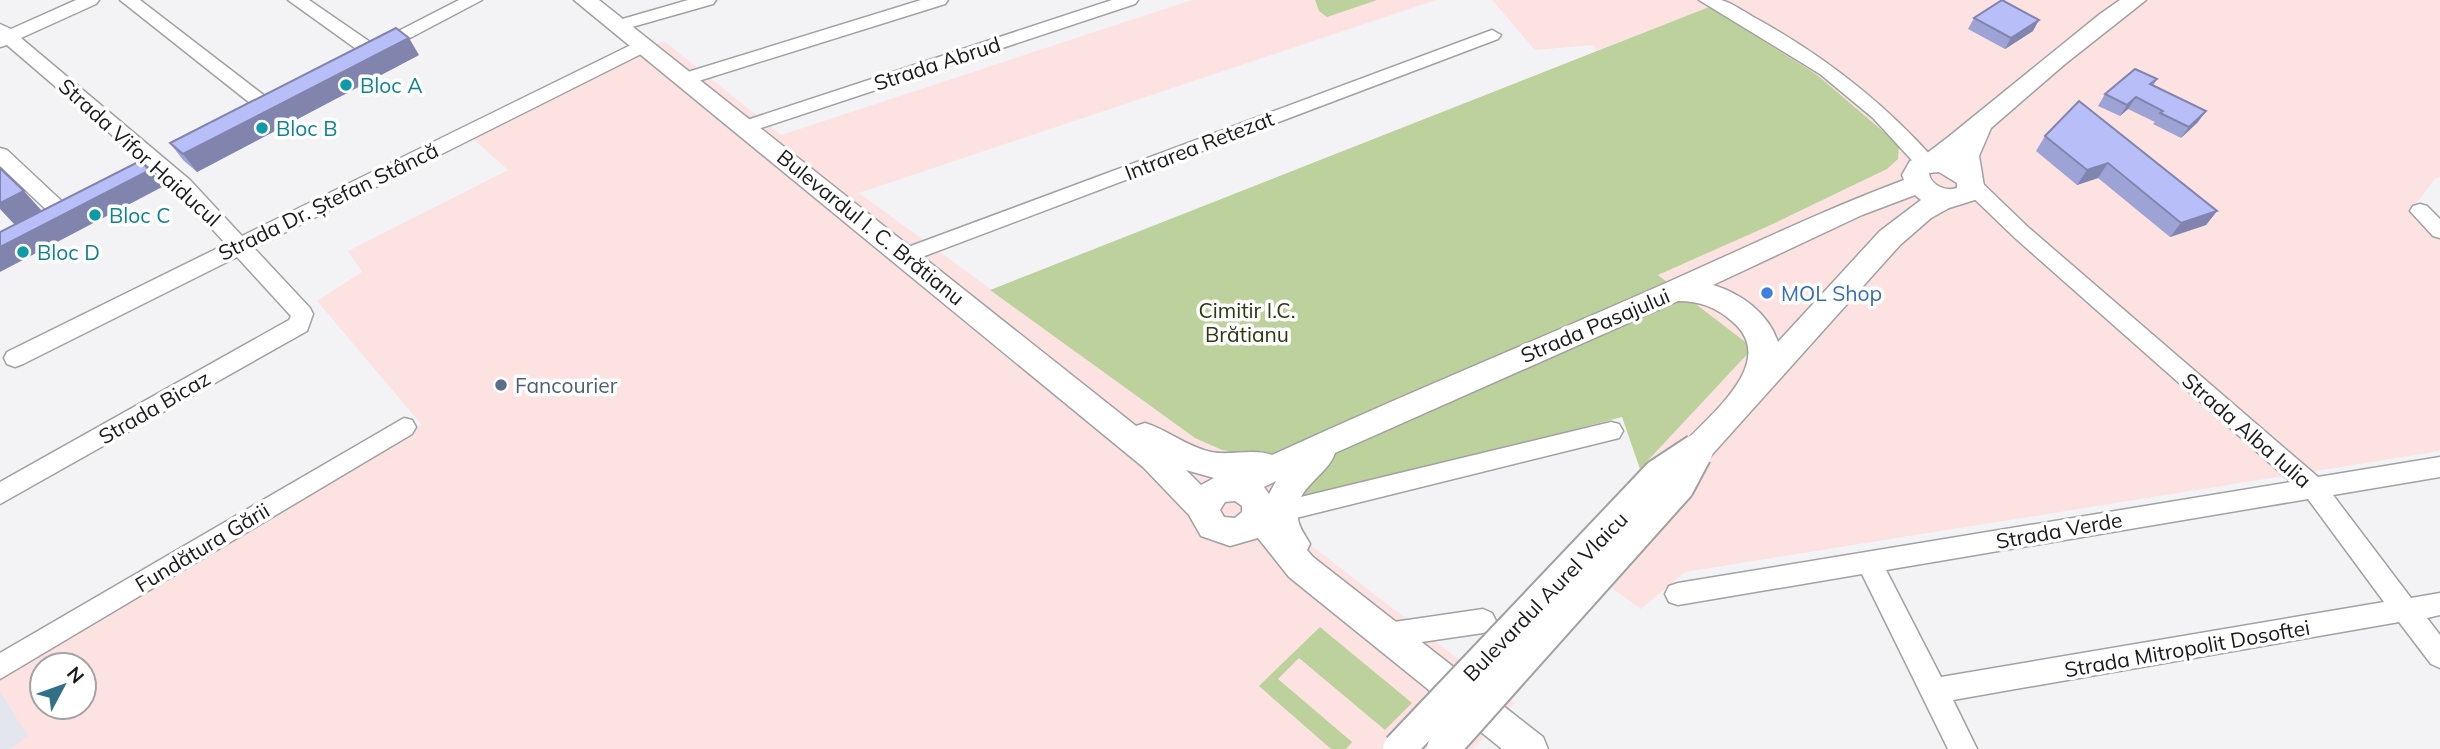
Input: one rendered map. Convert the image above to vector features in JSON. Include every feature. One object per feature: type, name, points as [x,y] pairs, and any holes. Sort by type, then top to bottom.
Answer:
[{"type":"main road","name":"Bulevardul Aurel Vlaicu","points":[[1443,749],[1678,486],[1697,450],[1751,389],[1891,238],[1922,211],[1978,128],[2049,63],[2134,0]]},
{"type":"main road","name":"Bulevardul I. C. Brătianu","points":[[592,1],[618,26],[1154,457],[1219,494]]},
{"type":"main road","name":"Bulevardul Aurel Vlaicu","points":[[1940,181],[1966,154],[1978,128]]},
{"type":"main road","name":"Strada Pasajului","points":[[1219,494],[1335,439],[1675,291],[1853,209],[1940,181]]},
{"type":"main road","points":[[1675,291],[1709,294],[1722,299],[1750,320],[1764,346],[1764,357],[1751,389]]},
{"type":"main road","points":[[1083,399],[1191,460],[1225,469],[1260,465],[1335,439]]},
{"type":"main road","points":[[1229,533],[1251,526],[1282,498],[1290,485],[1335,439]]},
{"type":"main road","name":"Bulevardul Aurel Vlaicu","points":[[1399,749],[1659,475],[1697,450]]},
{"type":"main road","points":[[1301,567],[1254,496],[1241,488],[1219,494],[1203,515],[1212,528],[1229,533],[1301,567],[1519,746]]},
{"type":"main road","points":[[1266,512],[1331,590]]},
{"type":"street","points":[[3,35],[90,0]]},
{"type":"street","points":[[129,0],[273,104],[243,119]]},
{"type":"street","points":[[297,0],[372,52]]},
{"type":"street","points":[[348,64],[473,0]]},
{"type":"street","points":[[618,26],[707,0]]},
{"type":"street","points":[[685,79],[939,0]]},
{"type":"street","name":"Strada Abrud","points":[[745,127],[1129,0]]},
{"type":"street","points":[[1708,0],[1774,35],[1827,69],[1897,131],[1940,181]]},
{"type":"street","name":"Strada Vifor Haiducul","points":[[3,35],[164,160],[302,314]]},
{"type":"street","name":"Intrarea Retezat","points":[[906,255],[1492,35]]},
{"type":"street","name":"Strada Dr. Ștefan Stâncă","points":[[15,358],[643,46]]},
{"type":"street","points":[[0,155],[68,210],[43,223]]},
{"type":"street","points":[[134,175],[164,160]]},
{"type":"street","name":"Strada Alba Iulia","points":[[1940,181],[2022,233],[2313,487],[2440,656]]},
{"type":"street","points":[[2420,211],[2440,230]]},
{"type":"street","name":"Strada Bicaz","points":[[0,494],[299,325],[302,314]]},
{"type":"street","name":"Fundătura Gării","points":[[0,667],[404,427]]},
{"type":"street","points":[[1266,512],[1611,431]]},
{"type":"street","name":"Strada Verde","points":[[1678,594],[2440,467]]},
{"type":"street","points":[[1869,562],[1963,749]]},
{"type":"street","name":"Strada Mitropolit Dosoftei","points":[[1934,691],[2440,604]]},
{"type":"street","points":[[1387,635],[1483,621]]},
{"type":"shaded area","points":[[1192,0],[1436,0],[859,193],[1195,438],[1222,450],[1239,453],[1290,494],[1290,529],[1515,703],[1473,749],[10,749],[28,736],[0,691],[0,673],[28,657],[28,721],[98,721],[98,651],[37,651],[422,425],[317,301],[362,272],[348,251],[508,170],[471,137],[664,41],[781,135]]},
{"type":"shaded area","points":[[1492,0],[2440,0],[2440,177],[2436,178],[2411,210],[2440,238],[2440,451],[1685,572],[1641,609],[1563,553],[1752,348],[1658,275],[1887,169],[1898,159],[1709,7],[1596,51],[1594,45],[1535,50]]},
{"type":"shaded area","points":[[0,691],[29,737],[10,749],[0,749]]},
{"type":"green space","points":[[1315,0],[1377,0],[1327,17],[1319,11]]},
{"type":"green space","name":"Cimitir I.C. Brătianu","points":[[1709,7],[1816,74],[1899,145],[1898,159],[1887,169],[1658,275],[1753,348],[1640,469],[1622,417],[1287,507],[1290,494],[1239,453],[1222,450],[1195,438],[990,290]]},
{"type":"green space","points":[[1320,627],[1412,703],[1385,730],[1299,658],[1278,679],[1352,742],[1346,749],[1331,749],[1259,686]]},
{"type":"building","points":[[2002,0],[2039,20],[2011,38],[1974,18]]},
{"type":"building","points":[[396,28],[409,38],[183,154],[170,143]]},
{"type":"building","points":[[2135,69],[2157,79],[2150,84],[2206,111],[2189,127],[2160,113],[2163,111],[2136,97],[2127,105],[2105,94]]},
{"type":"building","points":[[2079,101],[2217,211],[2181,223],[2108,163],[2087,170],[2045,136]]},
{"type":"building","points":[[140,161],[150,170],[0,247],[0,232]]},
{"type":"building","points":[[0,168],[24,191],[0,203]]},
{"type":"place","name":"Bloc A","points":[[346,85]]},
{"type":"place","name":"Bloc B","points":[[262,128]]},
{"type":"place","name":"Bloc C","points":[[95,215]]},
{"type":"place","name":"Bloc D","points":[[23,252]]},
{"type":"place","name":"MOL Shop","points":[[1767,293]]},
{"type":"place","name":"Fancourier","points":[[501,385]]}]
